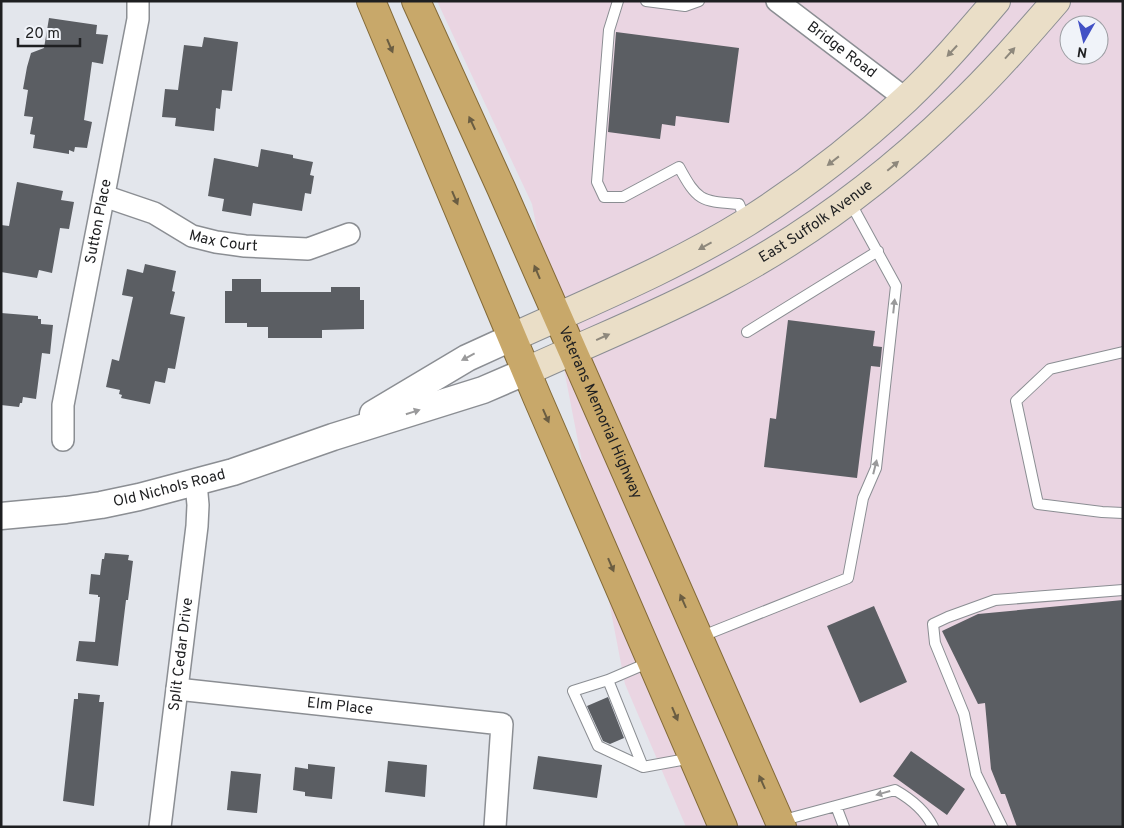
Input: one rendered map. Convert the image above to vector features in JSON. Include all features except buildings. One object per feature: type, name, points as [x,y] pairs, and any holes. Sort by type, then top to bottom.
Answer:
[{"type":"highway","points":[[371,1],[527,371],[723,827]]},
{"type":"highway","name":"Veterans Memorial Highway","points":[[416,1],[501,188],[781,824]]},
{"type":"main road","points":[[513,337],[668,266],[747,222],[814,175],[906,99],[996,1]]},
{"type":"main road","name":"East Suffolk Avenue","points":[[527,371],[671,306],[723,280],[798,236],[884,173],[957,109],[1056,1]]},
{"type":"street","name":"Sutton Place","points":[[63,440],[63,404],[138,19],[138,1]]},
{"type":"street","name":"Bridge Road","points":[[777,1],[906,99]]},
{"type":"street","name":"Max Court","points":[[104,196],[154,213],[192,236],[216,242],[245,246],[308,249],[349,234]]},
{"type":"street","name":"Old Nichols Road","points":[[333,437],[467,358],[513,337]]},
{"type":"street","name":"Old Nichols Road","points":[[1,516],[101,505],[196,483],[259,464],[333,437],[483,390],[527,371]]},
{"type":"street","name":"Split Cedar Drive","points":[[160,827],[197,526],[196,483]]},
{"type":"street","name":"Elm Place","points":[[178,689],[502,724],[495,827]]},
{"type":"lane","points":[[618,1],[609,30],[597,182],[604,197],[623,197],[679,167],[692,191],[708,201],[739,204],[747,222]]},
{"type":"lane","points":[[646,1],[685,6],[699,1]]},
{"type":"lane","points":[[699,638],[848,578],[863,498],[876,468],[896,286],[848,200]]},
{"type":"lane","points":[[747,332],[878,251]]},
{"type":"lane","points":[[1123,352],[1050,369],[1016,400],[1038,504],[1123,513]]},
{"type":"lane","points":[[1002,827],[976,774],[964,714],[935,643],[933,624],[995,600],[1123,590]]},
{"type":"lane","points":[[652,661],[608,680],[572,691],[598,746],[643,767],[693,758]]},
{"type":"lane","points":[[608,680],[643,767]]},
{"type":"lane","points":[[781,824],[836,806],[895,790],[913,801],[930,820],[933,827]]},
{"type":"lane","points":[[836,806],[844,827]]},
{"type":"shaded area","points":[[437,1],[1123,1],[1123,827],[686,827],[625,684],[532,204]]}]
